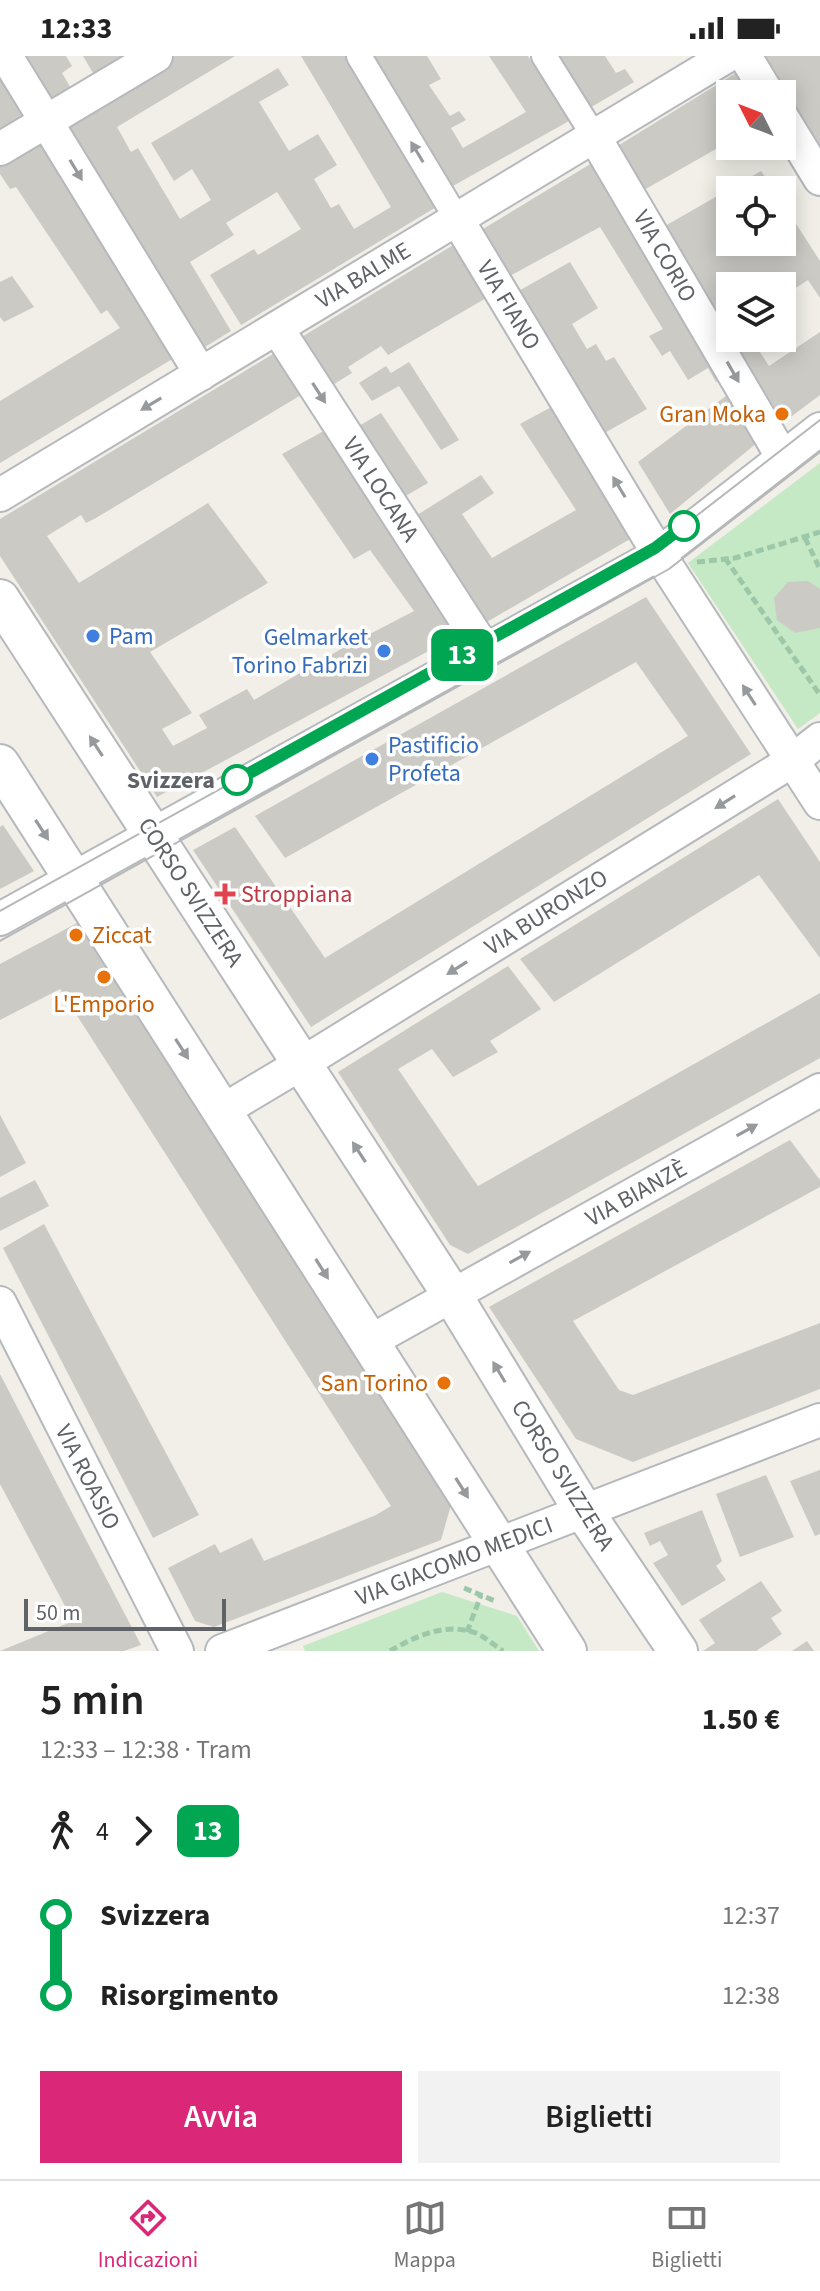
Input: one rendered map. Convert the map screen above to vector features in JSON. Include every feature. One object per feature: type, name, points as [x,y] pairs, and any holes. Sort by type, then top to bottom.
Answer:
[{"type":"street","points":[[6,56],[201,374]]},
{"type":"street","points":[[0,149],[156,56]]},
{"type":"street","name":"VIA FIANO","points":[[359,56],[457,219],[674,558],[792,761],[820,803]]},
{"type":"street","name":"VIA CORIO","points":[[544,56],[783,458]]},
{"type":"street","name":"VIA BALME","points":[[0,495],[727,56]]},
{"type":"street","points":[[745,56],[760,80]]},
{"type":"street","points":[[796,140],[820,179]]},
{"type":"street","name":"VIA LOCANA","points":[[277,328],[485,650]]},
{"type":"street","points":[[0,919],[485,650],[674,558],[783,458],[820,429]]},
{"type":"street","name":"CORSO SVIZZERA","points":[[0,599],[452,1295],[583,1510],[678,1651]]},
{"type":"street","name":"VIA BURONZO","points":[[301,1064],[792,761],[820,739]]},
{"type":"street","points":[[0,764],[567,1651]]},
{"type":"street","points":[[222,1111],[301,1064]]},
{"type":"street","name":"VIA BIANZÈ","points":[[452,1295],[820,1090]]},
{"type":"street","points":[[369,1342],[452,1295]]},
{"type":"street","name":"VIA ROASIO","points":[[0,1303],[177,1651]]},
{"type":"street","name":"VIA GIACOMO MEDICI","points":[[222,1651],[820,1420]]},
{"type":"path","points":[[674,558],[725,558],[762,551],[820,532]]},
{"type":"path","points":[[805,538],[820,569]]},
{"type":"path","points":[[725,558],[820,695]]},
{"type":"path","points":[[438,1568],[446,1582],[522,1611],[536,1604]]},
{"type":"path","points":[[467,1632],[481,1595]]},
{"type":"path","points":[[390,1651],[413,1638],[447,1628],[477,1634],[503,1651]]},
{"type":"green space","points":[[820,463],[820,713],[798,729],[688,563]]},
{"type":"green space","points":[[442,1592],[517,1616],[539,1651],[305,1651],[303,1646]]},
{"type":"building","points":[[0,56],[44,117],[0,142]]},
{"type":"building","points":[[12,56],[66,56],[72,66],[62,73],[75,95],[47,111]]},
{"type":"building","points":[[83,56],[130,56],[96,78]]},
{"type":"building","points":[[175,56],[235,56],[117,127],[131,152],[138,148],[180,219],[211,200],[192,169],[174,181],[151,143],[278,68],[289,85],[259,102],[289,151],[318,134],[337,165],[314,179],[331,208],[339,204],[354,229],[391,207],[301,56],[348,56],[438,206],[241,325],[210,275],[254,249],[258,255],[301,229],[277,192],[226,223],[234,235],[190,262],[231,331],[200,350],[60,125]]},
{"type":"building","points":[[373,56],[427,56],[441,79],[429,85],[450,116],[459,111],[466,120],[451,128],[463,148],[526,112],[489,56],[528,56],[569,121],[453,186]]},
{"type":"building","points":[[554,56],[605,56],[616,73],[625,69],[634,82],[588,109]]},
{"type":"building","points":[[762,56],[820,56],[820,164],[796,125],[796,80],[772,80]]},
{"type":"building","points":[[739,71],[744,80],[724,80]]},
{"type":"building","points":[[716,85],[716,149],[637,194],[611,150]]},
{"type":"building","points":[[41,135],[179,355],[0,463],[0,401],[120,328],[107,310],[101,314],[16,187],[10,189],[0,174],[0,160]]},
{"type":"building","points":[[597,160],[726,376],[716,382],[708,368],[688,380],[670,351],[662,356],[649,336],[663,329],[600,227],[506,278],[478,232]]},
{"type":"building","points":[[716,197],[716,256],[796,256],[796,224],[820,261],[820,298],[808,280],[796,288],[796,272],[716,272],[716,327],[658,230]]},
{"type":"building","points":[[455,244],[488,297],[388,355],[381,346],[348,367],[352,373],[326,389],[295,341]]},
{"type":"building","points":[[570,262],[598,308],[572,324],[587,349],[596,344],[606,361],[614,357],[647,409],[601,435],[515,293]]},
{"type":"building","points":[[12,276],[34,307],[4,322],[0,317],[0,282]]},
{"type":"building","points":[[820,332],[820,395],[776,428],[731,352],[760,352],[769,366],[790,352],[796,352],[796,348]]},
{"type":"building","points":[[278,351],[306,392],[96,518],[86,523],[81,515],[47,536],[79,583],[208,503],[268,583],[150,652],[192,713],[162,729],[173,746],[207,728],[199,715],[247,689],[254,700],[414,611],[370,550],[354,559],[282,454],[329,428],[464,632],[157,797],[0,556],[0,519]]},
{"type":"building","points":[[409,362],[459,440],[441,450],[399,386],[372,401],[359,383],[386,366],[391,373]]},
{"type":"building","points":[[734,390],[763,438],[670,514],[638,462]]},
{"type":"building","points":[[555,405],[637,535],[478,627],[409,520],[481,475],[494,493],[462,514],[492,558],[576,510],[520,424]]},
{"type":"building","points":[[381,413],[428,483],[397,501],[352,430]]},
{"type":"building","points":[[808,581],[820,589],[820,628],[795,633],[777,620],[774,598],[788,582]]},
{"type":"building","points":[[646,597],[751,754],[311,1027],[193,850],[235,827],[325,958],[688,736],[636,662],[285,858],[255,816]]},
{"type":"building","points":[[778,799],[820,862],[820,958],[759,875],[554,1002],[520,959]]},
{"type":"building","points":[[3,825],[34,871],[0,889],[0,827]]},
{"type":"building","points":[[79,922],[453,1498],[441,1540],[214,1627],[195,1621],[168,1568],[215,1544],[220,1553],[252,1538],[264,1561],[391,1506],[60,989],[0,1020],[0,964]]},
{"type":"building","points":[[508,966],[541,1009],[490,1041],[498,1052],[453,1077],[432,1049],[398,1069],[478,1186],[820,993],[820,1058],[468,1254],[450,1245],[338,1072]]},
{"type":"building","points":[[0,1115],[26,1163],[0,1177]]},
{"type":"building","points":[[790,1140],[820,1180],[820,1187],[573,1321],[619,1390],[633,1395],[820,1323],[820,1389],[633,1462],[576,1439],[489,1307]]},
{"type":"building","points":[[35,1180],[49,1206],[0,1231],[0,1198]]},
{"type":"building","points":[[44,1224],[199,1515],[153,1538],[3,1248]]},
{"type":"building","points":[[0,1374],[141,1645],[124,1651],[0,1651],[73,1621],[0,1484]]},
{"type":"building","points":[[820,1470],[820,1534],[815,1536],[790,1481]]},
{"type":"building","points":[[766,1475],[794,1537],[740,1557],[716,1494]]},
{"type":"building","points":[[702,1510],[722,1561],[716,1566],[726,1580],[682,1606],[653,1563],[668,1555],[660,1541],[650,1546],[644,1533]]},
{"type":"building","points":[[761,1581],[782,1611],[771,1618],[782,1634],[756,1651],[703,1651],[715,1643],[699,1620]]},
{"type":"building","points":[[807,1641],[814,1651],[792,1651]]},
{"type":"tram line","points":[[0,911],[655,548],[820,420]]},
{"type":"tram line","points":[[0,941],[669,569],[820,452]]},
{"type":"tram line","name":"13","points":[[237,780],[655,548],[684,526]]},
{"type":"place","name":"Gran Moka","points":[[782,414]]},
{"type":"place","name":"Pam","points":[[93,636]]},
{"type":"place","name":"Gelmarket Torino Fabrizi","points":[[384,651]]},
{"type":"place","name":"Pastificio Profeta","points":[[372,759]]},
{"type":"place","name":"Svizzera","points":[[237,780]]},
{"type":"place","name":"Stroppiana","points":[[225,894]]},
{"type":"place","name":"Ziccat","points":[[76,935]]},
{"type":"place","name":"L'Emporio","points":[[104,977]]},
{"type":"place","name":"San Torino","points":[[444,1383]]}]
